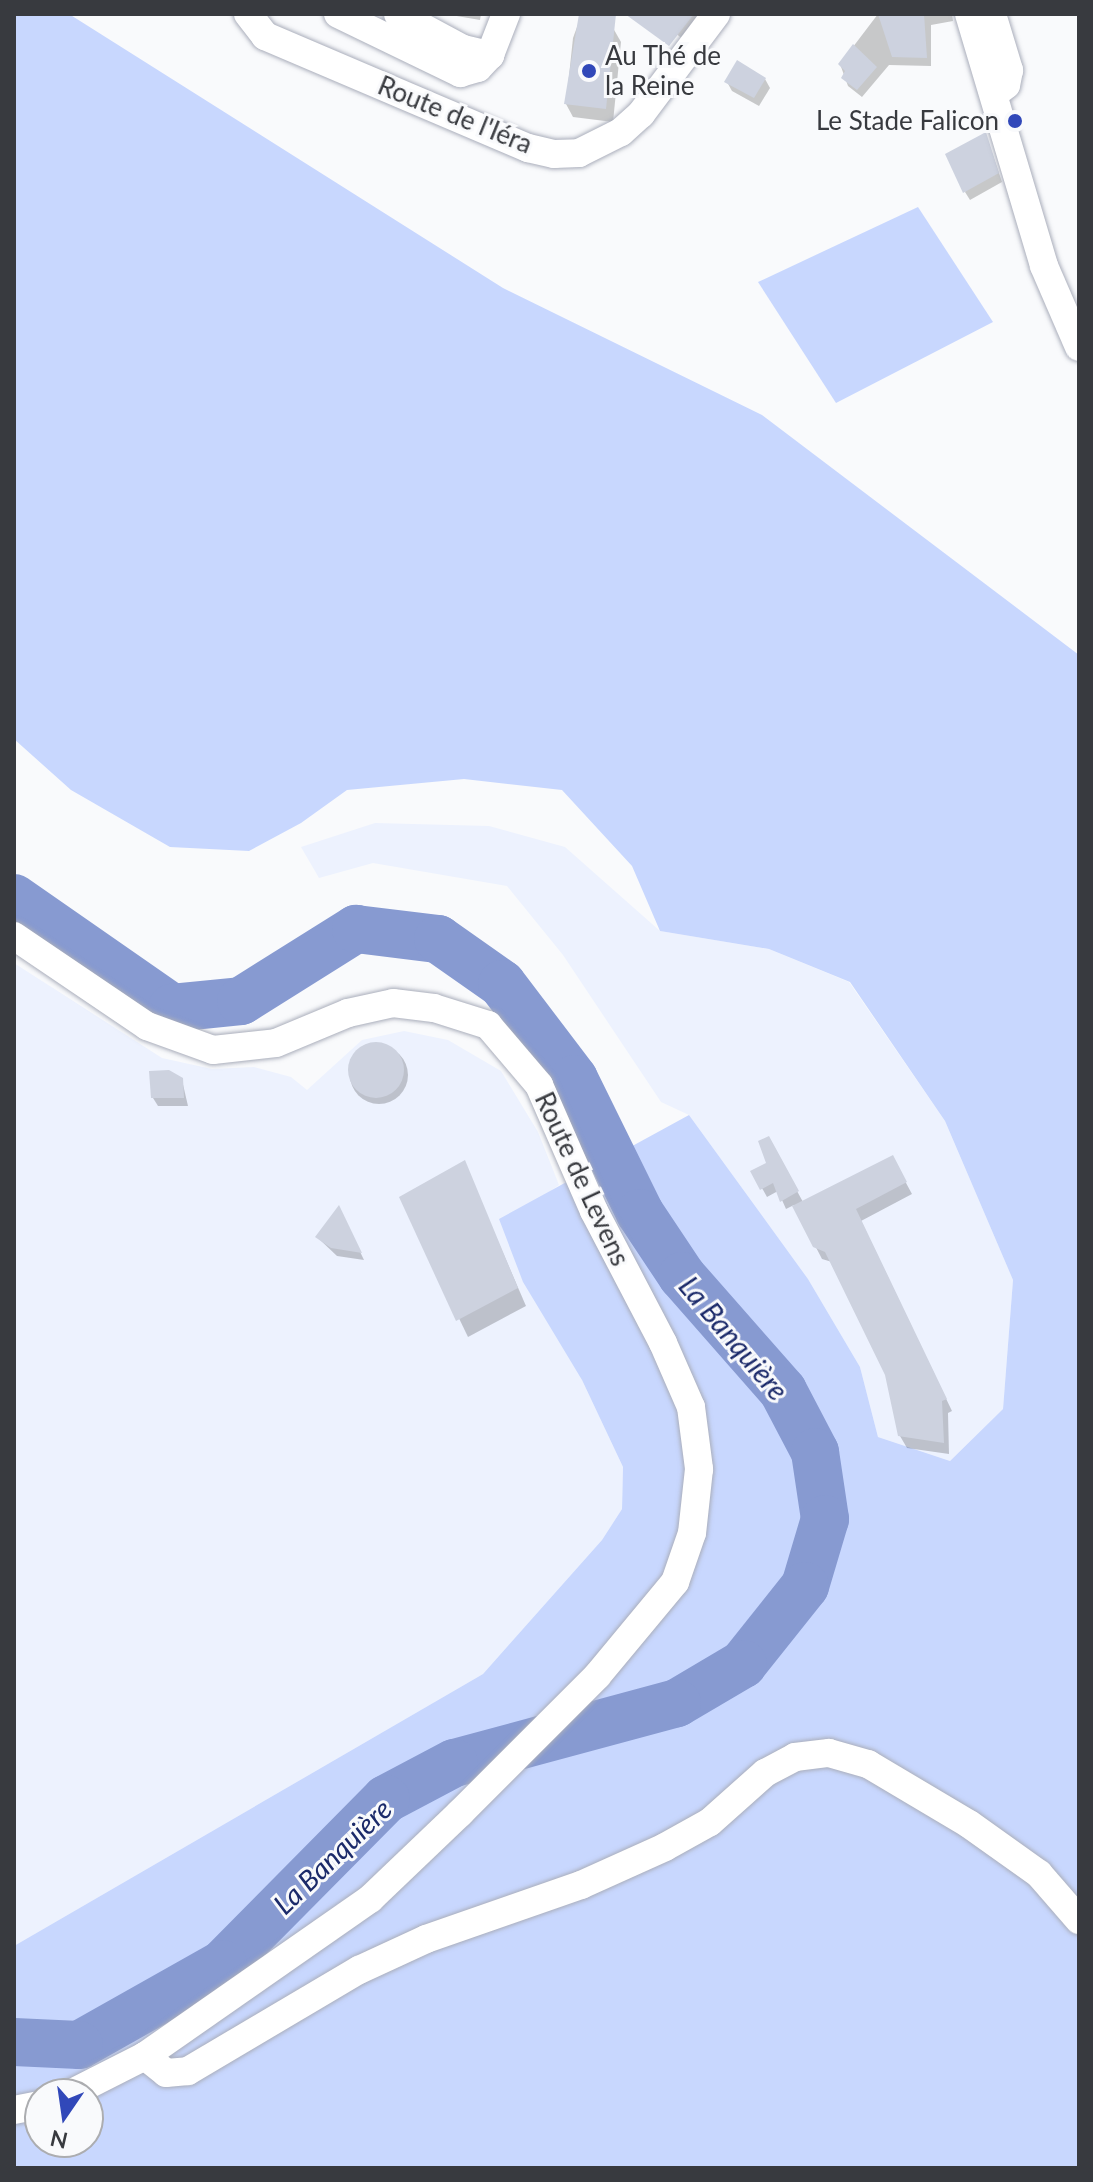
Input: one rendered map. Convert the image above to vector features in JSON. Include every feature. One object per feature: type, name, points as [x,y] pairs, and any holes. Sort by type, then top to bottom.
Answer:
[{"type":"street","name":"Route de l'Iéra","points":[[248,14],[265,36],[528,148],[554,154],[579,153],[621,132],[716,14]]},
{"type":"street","name":"Route de l'Iéra","points":[[338,14],[448,70],[469,72],[490,55]]},
{"type":"street","points":[[398,14],[463,49],[490,55],[506,14]]},
{"type":"street","points":[[969,14],[1044,266],[1075,333]]},
{"type":"street","points":[[992,14],[1009,70],[1006,85],[994,94]]},
{"type":"street","name":"Route de Levens","points":[[14,936],[147,1026],[213,1050],[276,1043],[348,1013],[393,1003],[434,1008],[488,1025],[539,1085],[594,1211],[685,1394],[699,1469],[692,1533],[675,1582],[597,1676],[370,1899],[145,2056],[102,2078]]},
{"type":"street","points":[[145,2056],[166,2073],[188,2071],[359,1970],[426,1939],[581,1885],[665,1847],[710,1822],[765,1773],[795,1757],[829,1753],[868,1764],[969,1824],[1039,1874],[1079,1920]]},
{"type":"shaded area","points":[[14,14],[69,14],[503,288],[762,415],[1079,655],[1079,2168],[14,2168],[14,1946],[483,1674],[602,1540],[622,1509],[623,1467],[582,1380],[523,1282],[499,1219],[689,1115],[808,1279],[860,1367],[878,1437],[950,1461],[1003,1409],[1013,1280],[945,1121],[850,982],[769,949],[660,931],[632,866],[562,790],[464,779],[347,790],[301,823],[249,851],[170,847],[71,790],[14,739]]},
{"type":"shaded area","points":[[918,207],[993,322],[836,403],[758,282]]},
{"type":"shaded area","points":[[375,823],[489,826],[565,847],[660,931],[769,949],[849,982],[945,1121],[1013,1280],[1003,1409],[950,1461],[878,1437],[860,1367],[808,1279],[689,1115],[661,1102],[563,955],[507,886],[373,863],[319,878],[301,847]]},
{"type":"shaded area","points":[[14,963],[162,1058],[212,1069],[254,1067],[291,1077],[307,1090],[362,1040],[404,1031],[448,1040],[501,1071],[538,1132],[559,1185],[526,1208],[582,1380],[623,1467],[622,1509],[602,1540],[483,1674],[14,1946]]},
{"type":"building","name":"Au Thé de la Reine","points":[[579,14],[616,14],[606,109],[564,104]]},
{"type":"building","points":[[625,14],[694,14],[669,46]]},
{"type":"building","points":[[878,14],[924,14],[927,58],[892,57]]},
{"type":"building","points":[[853,44],[877,67],[857,90],[841,78],[845,71],[838,64]]},
{"type":"building","points":[[737,60],[766,78],[754,98],[724,82]]},
{"type":"building","points":[[986,132],[999,173],[963,193],[945,154]]},
{"type":"building","points":[[376,1042],[396,1050],[404,1070],[396,1090],[376,1098],[356,1090],[348,1070],[356,1050]]},
{"type":"building","points":[[169,1070],[183,1078],[184,1098],[151,1098],[149,1071]]},
{"type":"building","points":[[769,1136],[799,1191],[780,1202],[773,1183],[760,1190],[750,1171],[766,1163],[758,1141]]},
{"type":"building","points":[[893,1155],[907,1182],[856,1209],[947,1399],[942,1401],[944,1443],[898,1436],[885,1375],[825,1252],[813,1247],[792,1206]]},
{"type":"building","points":[[465,1160],[518,1288],[456,1321],[399,1197]]},
{"type":"building","points":[[339,1205],[362,1253],[331,1248],[315,1237]]},
{"type":"waterway","name":"La Banquière","points":[[14,898],[172,1008],[241,1001],[356,929],[438,939],[502,984],[574,1079],[640,1213],[682,1276],[783,1391],[815,1452],[825,1519],[805,1586],[743,1664],[677,1703],[454,1763],[386,1799],[223,1964],[79,2045],[14,2042]]},
{"type":"place","name":"Au Thé de la Reine","points":[[589,71]]},
{"type":"place","name":"Le Stade Falicon","points":[[1015,121]]}]
